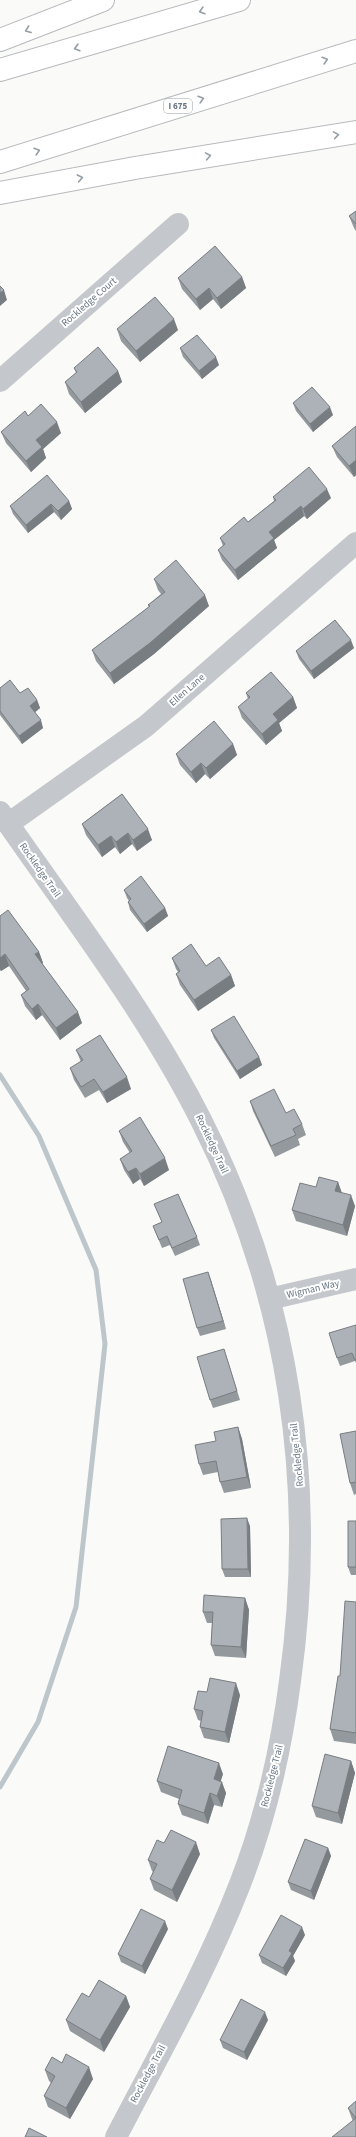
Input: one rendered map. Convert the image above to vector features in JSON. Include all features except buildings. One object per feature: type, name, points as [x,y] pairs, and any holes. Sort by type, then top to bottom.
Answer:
[{"type":"highway","points":[[0,40],[103,0]]},
{"type":"highway","points":[[0,70],[239,0]]},
{"type":"highway","name":"I 675","points":[[0,162],[356,51]]},
{"type":"highway","points":[[0,193],[150,166],[356,132]]},
{"type":"street","name":"Rockledge Court","points":[[0,381],[178,224]]},
{"type":"street","name":"Ellen Lane","points":[[4,818],[146,726],[356,542]]},
{"type":"street","name":"Rockledge Trail","points":[[4,818],[137,1010],[186,1091],[226,1172],[254,1248],[269,1299],[290,1399],[301,1510],[299,1605],[286,1717],[278,1756],[262,1815],[241,1883],[192,1990],[116,2137]]},
{"type":"street","name":"Wigman Way","points":[[269,1299],[356,1279]]},
{"type":"waterway","points":[[0,1075],[39,1136],[96,1270],[105,1344],[76,1607],[38,1722],[0,1787]]}]
